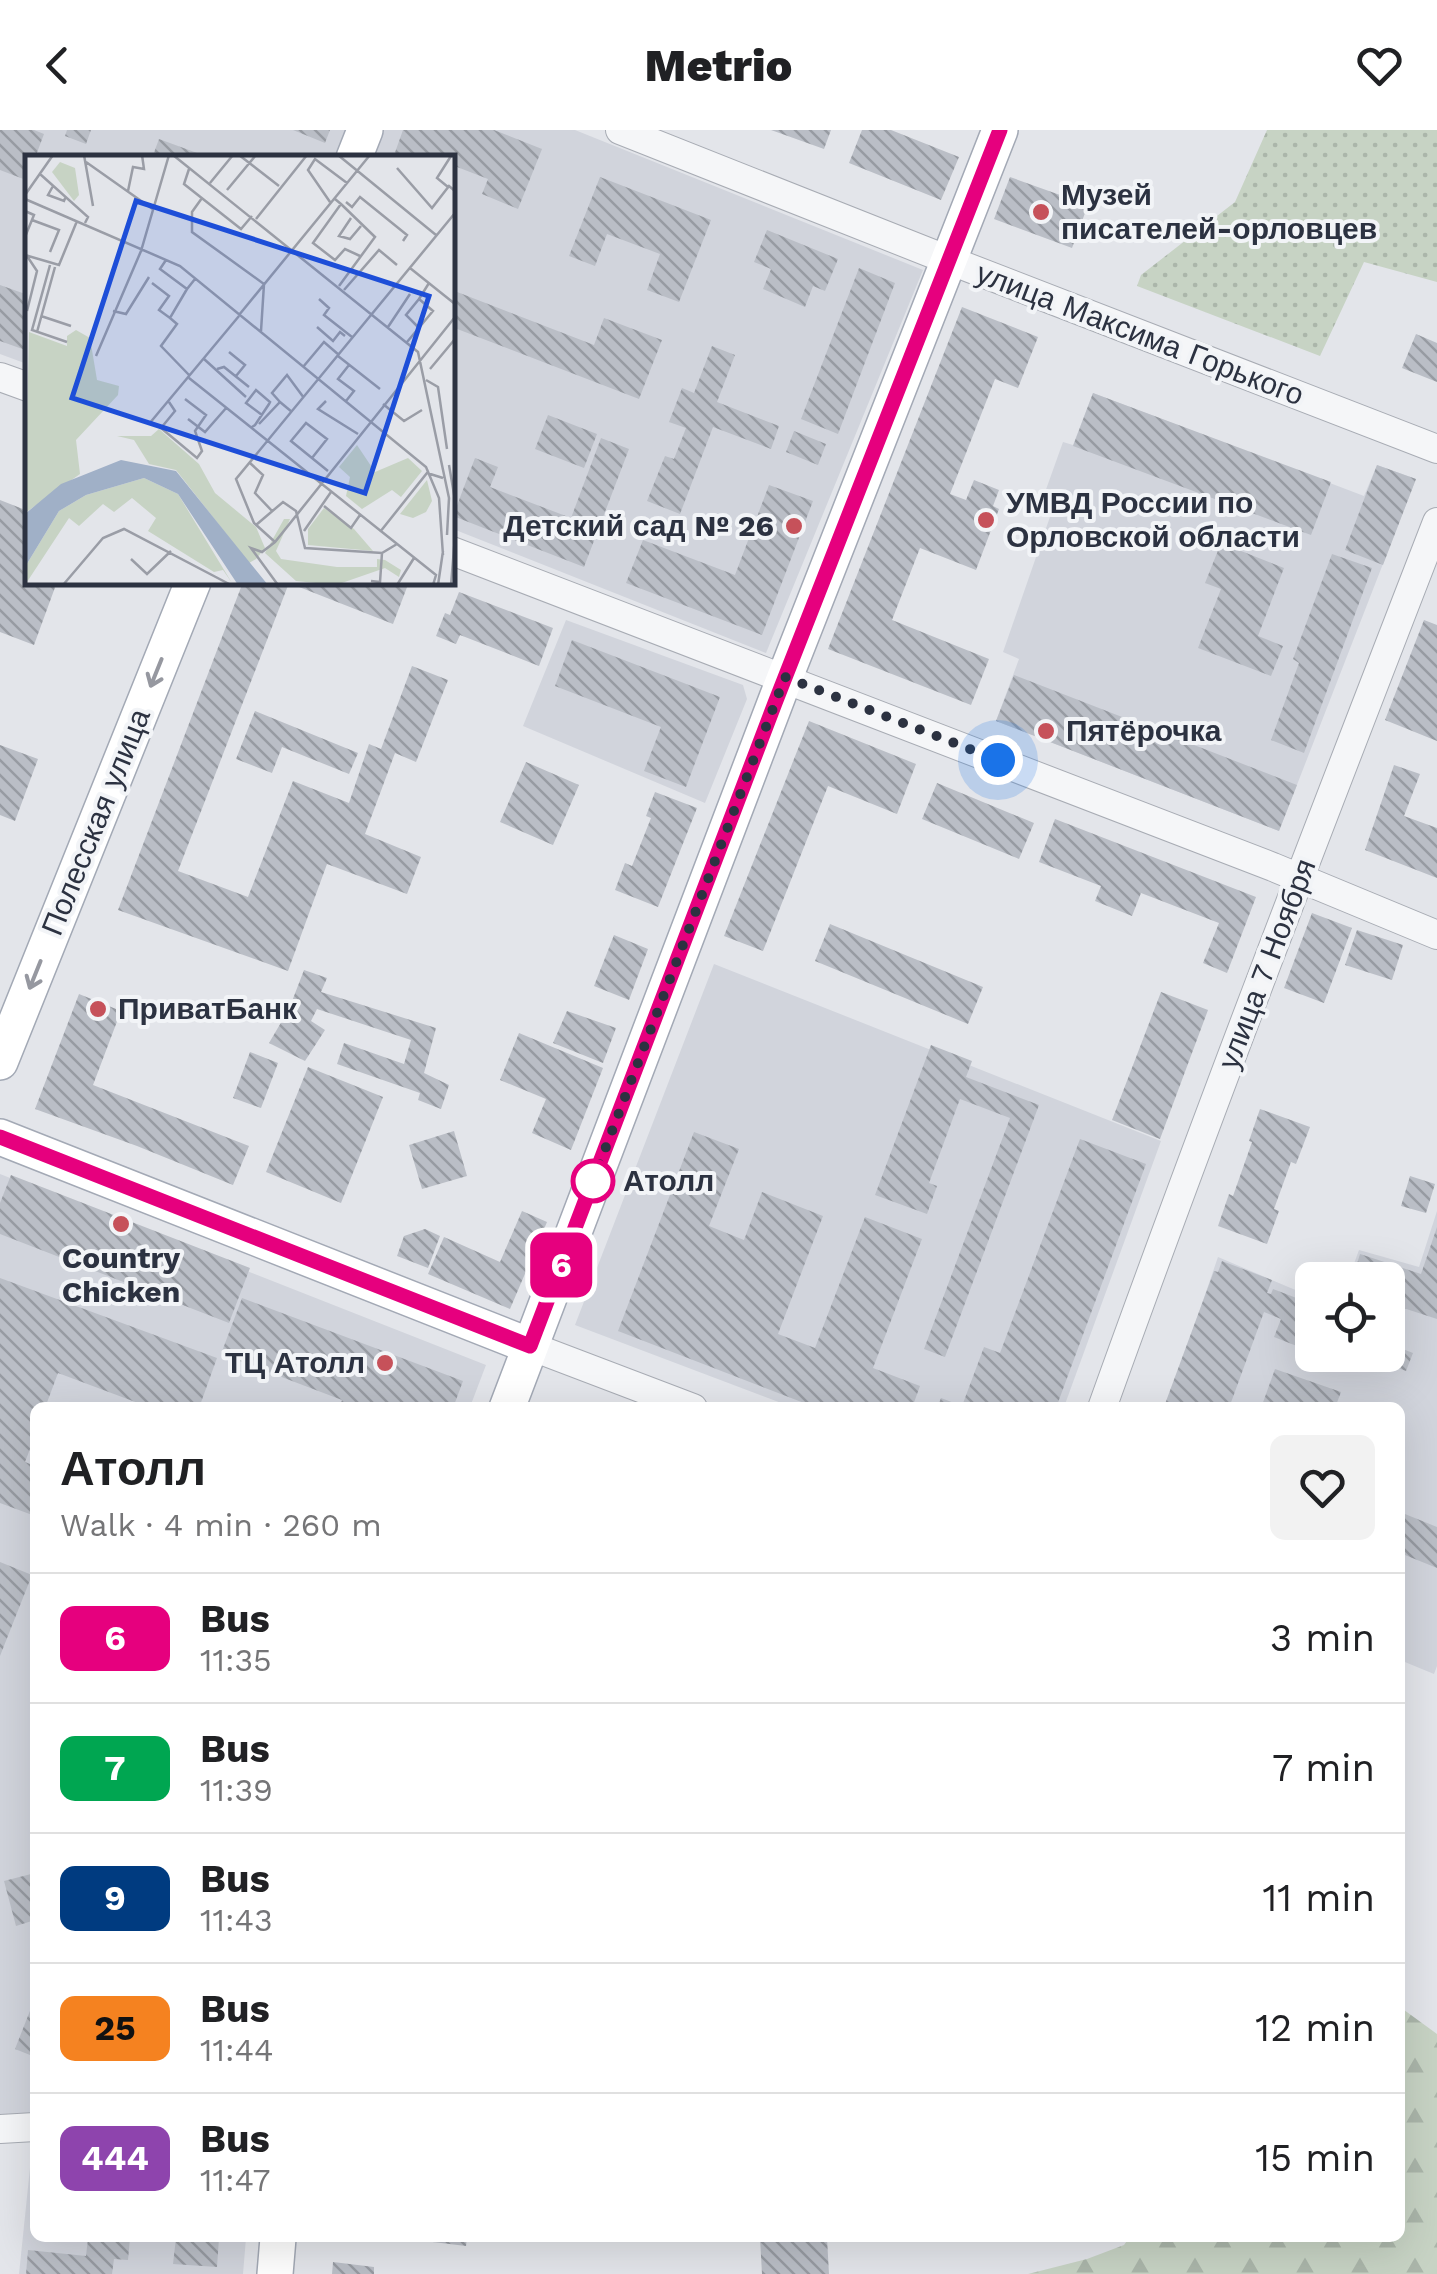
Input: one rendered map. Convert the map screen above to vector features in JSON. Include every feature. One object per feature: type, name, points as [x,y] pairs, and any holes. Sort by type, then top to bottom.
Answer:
[{"type":"main road","points":[[355,155],[364,130]]},
{"type":"main road","points":[[508,1402],[785,677],[1000,130]]},
{"type":"main road","name":"Полесская улица","points":[[0,1062],[191,585]]},
{"type":"main road","points":[[0,1137],[530,1346]]},
{"type":"main road","points":[[275,2274],[278,2242]]},
{"type":"street","name":"улица Максима Горького","points":[[620,130],[1437,449]]},
{"type":"street","points":[[0,377],[25,386]]},
{"type":"street","name":"улица 7 Ноября","points":[[1104,1402],[1298,878],[1437,522]]},
{"type":"street","points":[[455,552],[785,677],[1437,935]]},
{"type":"street","points":[[530,1346],[678,1402]]},
{"type":"street","points":[[0,2130],[30,2127]]},
{"type":"shaded area","points":[[0,130],[347,130],[337,155],[25,155],[25,363],[0,354]]},
{"type":"shaded area","points":[[381,130],[575,130],[923,270],[766,653],[455,530],[455,155],[372,155]]},
{"type":"shaded area","points":[[1093,393],[1364,496],[1377,465],[1416,479],[1279,831],[996,721],[1019,659],[1003,652],[1051,514],[1039,509],[1063,442],[1073,445]]},
{"type":"shaded area","points":[[566,620],[743,685],[747,699],[705,803],[523,726]]},
{"type":"shaded area","points":[[714,964],[1161,1141],[1066,1402],[779,1402],[575,1325]]},
{"type":"shaded area","points":[[0,1174],[486,1365],[472,1402],[30,1402],[30,2122],[0,2123]]},
{"type":"shaded area","points":[[1437,1211],[1434,1674],[1405,1662],[1405,1402],[1168,1402],[1218,1257],[1295,1290],[1295,1372],[1405,1372],[1405,1263],[1419,1267]]},
{"type":"shaded area","points":[[1359,1250],[1401,1262],[1355,1262]]},
{"type":"shaded area","points":[[30,2168],[30,2242],[246,2242],[243,2274],[19,2274]]},
{"type":"green space","points":[[1267,130],[1437,130],[1437,282],[1364,262],[1320,356],[1137,286],[1141,275],[1235,202]]},
{"type":"green space","points":[[1405,2011],[1437,2034],[1437,2274],[1028,2274],[1124,2245],[1405,2242]]},
{"type":"building","points":[[0,130],[34,130],[44,134],[36,155],[25,155],[25,180],[0,170]]},
{"type":"building","points":[[67,130],[91,130],[86,144],[65,136]]},
{"type":"building","points":[[293,130],[330,130],[325,143]]},
{"type":"building","points":[[403,130],[494,130],[542,149],[518,209],[482,194],[488,179],[455,166],[455,155],[394,155]]},
{"type":"building","points":[[771,130],[831,130],[824,149]]},
{"type":"building","points":[[862,130],[891,130],[959,157],[941,200],[849,163]]},
{"type":"building","points":[[159,139],[203,155],[153,155]]},
{"type":"building","points":[[600,177],[711,220],[679,302],[647,290],[660,254],[607,234],[595,266],[569,256]]},
{"type":"building","name":"Музей писателей-орловцев","points":[[1010,177],[1088,205],[1072,248],[994,219]]},
{"type":"building","points":[[767,230],[838,259],[825,291],[813,286],[805,307],[763,289],[771,269],[754,262]]},
{"type":"building","points":[[859,268],[895,283],[838,434],[801,419]]},
{"type":"building","points":[[0,285],[25,294],[25,350],[0,341]]},
{"type":"building","points":[[455,291],[594,345],[604,318],[662,340],[639,399],[455,328]]},
{"type":"building","points":[[962,307],[1038,337],[1018,388],[995,379],[950,494],[966,500],[974,480],[999,490],[993,506],[999,509],[976,570],[920,548],[892,620],[989,659],[971,705],[828,649]]},
{"type":"building","points":[[1416,334],[1437,343],[1437,382],[1402,368]]},
{"type":"building","points":[[712,346],[735,355],[717,402],[779,426],[771,449],[713,427],[680,514],[647,501],[665,456],[674,459],[686,428],[669,422],[682,388],[694,393]]},
{"type":"building","points":[[1093,393],[1331,482],[1311,535],[1073,446]]},
{"type":"building","points":[[548,415],[597,434],[584,468],[535,449]]},
{"type":"building","points":[[794,431],[826,444],[818,465],[786,452]]},
{"type":"building","points":[[601,438],[629,449],[584,567],[455,517],[455,511],[475,458],[498,467],[490,487],[571,518]]},
{"type":"building","points":[[1377,465],[1416,479],[1383,565],[1345,550]]},
{"type":"building","points":[[769,485],[813,501],[762,635],[626,583],[643,540],[735,575]]},
{"type":"building","points":[[0,500],[25,510],[25,585],[56,585],[34,645],[0,632]]},
{"type":"building","points":[[1221,543],[1284,568],[1258,636],[1283,646],[1271,676],[1198,648],[1221,589],[1205,583]]},
{"type":"building","points":[[1332,554],[1372,568],[1304,753],[1271,740],[1299,663],[1293,659]]},
{"type":"building","points":[[242,585],[288,585],[178,871],[248,897],[293,781],[349,803],[369,744],[381,749],[412,666],[448,680],[416,762],[395,753],[365,834],[421,857],[407,894],[327,864],[288,971],[118,910]]},
{"type":"building","points":[[294,585],[408,585],[393,624]]},
{"type":"building","points":[[459,592],[553,628],[539,666],[460,635],[456,644],[436,636]]},
{"type":"building","points":[[1424,620],[1437,625],[1437,741],[1385,720]]},
{"type":"building","points":[[572,640],[720,697],[686,787],[644,771],[661,727],[555,686]]},
{"type":"building","points":[[1014,675],[1297,785],[1279,831],[996,721]]},
{"type":"building","points":[[255,711],[358,753],[349,774],[282,747],[272,773],[236,759]]},
{"type":"building","points":[[809,721],[916,764],[897,814],[828,786],[763,951],[724,936]]},
{"type":"building","points":[[0,745],[38,759],[15,821],[0,815]]},
{"type":"building","points":[[526,762],[579,785],[553,845],[500,822]]},
{"type":"building","points":[[1394,765],[1420,774],[1404,816],[1437,828],[1437,878],[1365,850]]},
{"type":"building","points":[[937,783],[1034,823],[1019,859],[922,819]]},
{"type":"building","points":[[655,792],[697,808],[658,907],[615,890],[625,863],[632,866],[651,818],[646,816]]},
{"type":"building","points":[[1055,819],[1256,897],[1227,973],[1203,963],[1219,923],[1141,893],[1132,916],[1095,901],[1101,886],[1039,862]]},
{"type":"building","points":[[1312,913],[1352,928],[1324,1003],[1284,988]]},
{"type":"building","points":[[830,924],[983,987],[968,1024],[815,961]]},
{"type":"building","points":[[1357,930],[1403,945],[1392,980],[1345,965]]},
{"type":"building","points":[[614,935],[648,949],[629,1000],[594,986]]},
{"type":"building","points":[[304,970],[327,978],[321,992],[436,1028],[424,1073],[449,1085],[441,1109],[418,1100],[420,1093],[337,1064],[344,1043],[404,1064],[411,1040],[317,1009],[311,1021],[325,1030],[305,1061],[269,1043],[289,1009]]},
{"type":"building","points":[[1161,992],[1208,1010],[1160,1139],[1112,1120]]},
{"type":"building","points":[[79,994],[121,1011],[93,1085],[249,1146],[233,1185],[35,1109]]},
{"type":"building","points":[[567,1011],[616,1028],[603,1063],[553,1043]]},
{"type":"building","points":[[519,1033],[603,1068],[571,1150],[532,1133],[546,1099],[500,1080]]},
{"type":"building","points":[[931,1045],[972,1061],[966,1077],[1039,1105],[945,1357],[924,1349],[1010,1118],[960,1099],[929,1183],[937,1186],[927,1214],[875,1195]]},
{"type":"building","points":[[250,1052],[278,1063],[261,1108],[233,1098]]},
{"type":"building","points":[[308,1067],[383,1097],[341,1203],[266,1172]]},
{"type":"building","points":[[1260,1109],[1310,1127],[1296,1164],[1291,1162],[1274,1209],[1279,1211],[1267,1244],[1218,1226],[1229,1194],[1233,1196]]},
{"type":"building","points":[[454,1131],[467,1176],[422,1189],[409,1145]]},
{"type":"building","points":[[694,1132],[739,1149],[709,1226],[744,1240],[762,1192],[823,1216],[778,1334],[815,1348],[865,1217],[922,1239],[873,1368],[920,1386],[914,1402],[801,1402],[618,1331]]},
{"type":"building","points":[[1080,1139],[1146,1164],[1058,1402],[963,1402],[984,1347],[1000,1353]]},
{"type":"building","points":[[11,1175],[250,1268],[229,1323],[0,1234],[0,1203]]},
{"type":"building","points":[[1410,1176],[1435,1184],[1426,1213],[1401,1206]]},
{"type":"building","points":[[522,1211],[547,1222],[510,1309],[428,1274],[444,1237],[500,1262]]},
{"type":"building","points":[[1437,1227],[1437,1319],[1405,1309],[1405,1269],[1421,1274]]},
{"type":"building","points":[[425,1229],[440,1236],[428,1268],[397,1256],[404,1236]]},
{"type":"building","points":[[1360,1254],[1384,1262],[1358,1262]]},
{"type":"building","points":[[1222,1261],[1272,1280],[1267,1293],[1271,1294],[1273,1289],[1295,1297],[1295,1345],[1274,1337],[1281,1319],[1264,1312],[1231,1402],[1166,1402],[1214,1271],[1218,1272]]},
{"type":"building","points":[[0,1278],[217,1358],[201,1402],[135,1402],[58,1373],[47,1402],[30,1402],[30,1449],[25,1462],[30,1464],[30,1514],[0,1503]]},
{"type":"building","points":[[242,1298],[463,1381],[455,1402],[341,1402],[221,1354]]},
{"type":"building","points":[[1405,1350],[1413,1353],[1405,1371]]},
{"type":"building","points":[[1275,1369],[1341,1392],[1337,1402],[1263,1402]]},
{"type":"building","points":[[1405,1514],[1437,1527],[1437,1568],[1405,1555]]},
{"type":"building","points":[[0,1562],[30,1574],[30,1580],[0,1656]]},
{"type":"building","points":[[30,1874],[30,1922],[16,1926],[4,1881]]},
{"type":"building","points":[[30,2011],[30,2055],[15,2049]]},
{"type":"building","points":[[88,2242],[130,2242],[128,2260],[114,2259],[112,2274],[26,2274],[28,2250],[86,2256]]},
{"type":"building","points":[[176,2242],[219,2242],[217,2267],[173,2264]]},
{"type":"building","points":[[433,2242],[466,2242],[466,2246]]},
{"type":"building","points":[[760,2242],[827,2242],[829,2274],[762,2274]]},
{"type":"building","points":[[333,2262],[374,2267],[374,2274],[332,2274]]},
{"type":"bus line","name":"6","points":[[0,1137],[530,1346],[775,703],[1000,130]]},
{"type":"place","name":"Музей писателей-орловцев","points":[[1041,212]]},
{"type":"place","name":"УМВД России по Орловской области","points":[[986,520]]},
{"type":"place","name":"Детский сад № 26","points":[[794,526]]},
{"type":"place","name":"Пятёрочка","points":[[1046,731]]},
{"type":"place","name":"ПриватБанк","points":[[98,1009]]},
{"type":"place","name":"Атолл","points":[[593,1181]]},
{"type":"place","name":"Country Chicken","points":[[121,1224]]},
{"type":"place","name":"ТЦ Атолл","points":[[385,1363]]},
{"type":"route","points":[[593,1181],[785,677],[998,760]]}]
